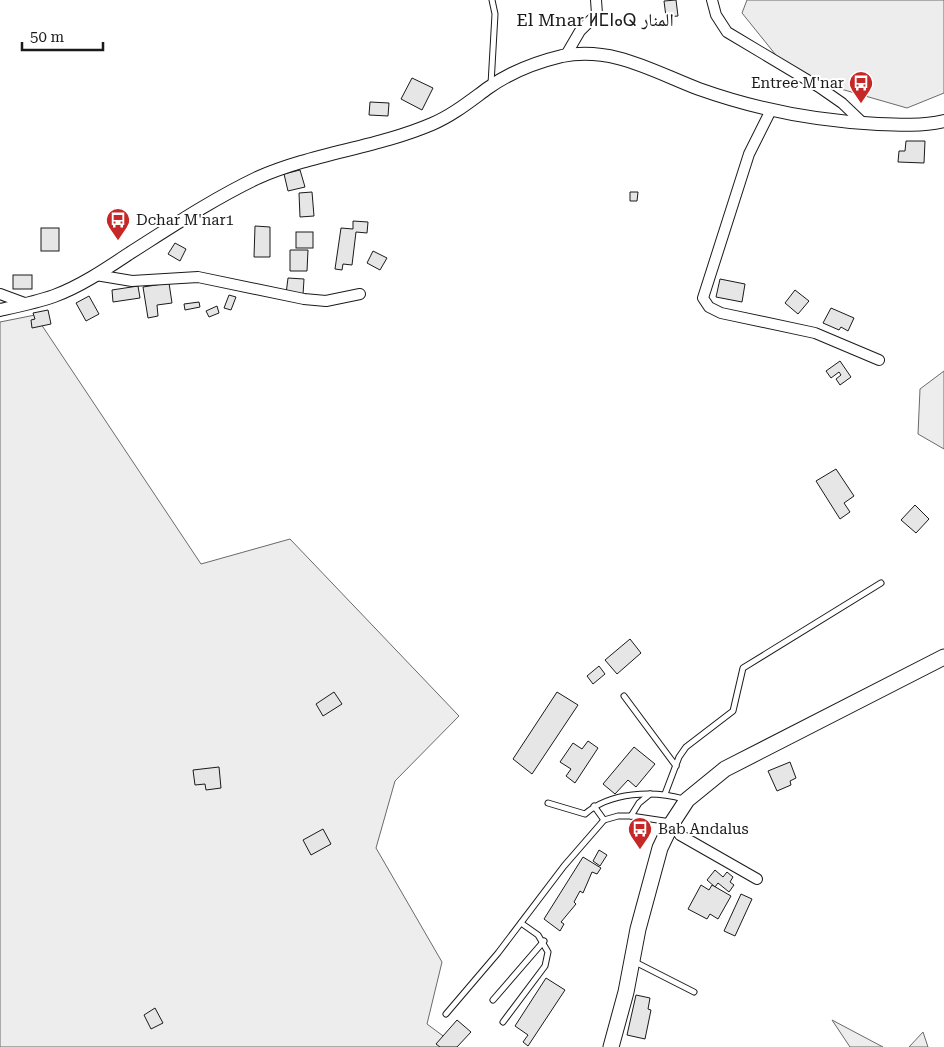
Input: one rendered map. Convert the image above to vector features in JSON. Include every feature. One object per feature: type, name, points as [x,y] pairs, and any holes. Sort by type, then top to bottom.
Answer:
[{"type":"main road","points":[[611,1047],[626,992],[638,929],[660,848],[672,822],[687,800],[725,769],[944,657]]},
{"type":"street","points":[[566,56],[580,32],[597,14],[596,0]]},
{"type":"street","points":[[712,0],[716,15],[727,32],[819,87],[842,103],[863,123]]},
{"type":"street","points":[[0,310],[56,295],[96,275],[239,187],[292,165],[350,150],[432,124],[448,116],[491,86],[524,69],[566,56],[602,55],[635,61],[696,88],[764,110],[838,122],[912,125],[944,121]]},
{"type":"street","points":[[771,110],[749,154],[703,298],[709,307],[721,312],[815,333],[879,360]]},
{"type":"street","points":[[96,275],[132,281],[198,277],[304,300],[326,301],[360,294]]},
{"type":"street","points":[[0,294],[28,304]]},
{"type":"street","points":[[672,822],[680,835],[757,879]]},
{"type":"lane","points":[[491,86],[495,14],[492,0]]},
{"type":"lane","points":[[666,794],[676,766],[686,747],[733,711],[744,668],[881,583]]},
{"type":"lane","points":[[624,696],[676,766]]},
{"type":"lane","points":[[548,803],[585,814],[600,802],[650,794],[666,794],[687,800]]},
{"type":"lane","points":[[631,816],[639,803],[650,794]]},
{"type":"lane","points":[[594,806],[604,820]]},
{"type":"lane","points":[[446,1014],[521,923],[564,866],[604,820],[618,816],[631,816],[672,822]]},
{"type":"lane","points":[[503,1022],[545,966],[548,952],[544,941],[521,923]]},
{"type":"lane","points":[[493,1000],[544,941]]},
{"type":"lane","points":[[632,961],[694,992]]},
{"type":"shaded area","points":[[747,0],[944,0],[944,93],[907,108],[792,75],[742,13]]},
{"type":"shaded area","points":[[35,315],[201,564],[290,539],[459,716],[395,781],[376,848],[442,962],[427,1024],[458,1047],[0,1047],[0,322]]},
{"type":"shaded area","points":[[944,371],[944,449],[918,434],[920,389]]},
{"type":"shaded area","points":[[832,1020],[883,1047],[850,1047]]},
{"type":"shaded area","points":[[923,1032],[928,1047],[909,1047]]},
{"type":"building","points":[[676,0],[678,16],[666,17],[664,1]]},
{"type":"building","points":[[412,78],[433,88],[422,110],[401,99]]},
{"type":"building","points":[[370,102],[389,103],[388,116],[369,115]]},
{"type":"building","points":[[906,141],[925,141],[924,163],[898,162],[899,151],[905,151]]},
{"type":"building","points":[[300,170],[305,187],[288,191],[284,174]]},
{"type":"building","points":[[312,192],[314,216],[300,217],[299,193]]},
{"type":"building","points":[[630,192],[638,192],[637,201],[630,201]]},
{"type":"building","points":[[353,221],[368,222],[367,233],[356,232],[352,265],[343,264],[342,270],[335,269],[341,228],[353,229]]},
{"type":"building","points":[[255,226],[270,227],[270,257],[254,257]]},
{"type":"building","points":[[41,228],[59,228],[59,251],[41,251]]},
{"type":"building","points":[[296,232],[313,232],[313,248],[296,248]]},
{"type":"building","points":[[175,243],[186,249],[180,261],[168,254]]},
{"type":"building","points":[[290,250],[308,250],[307,271],[290,271]]},
{"type":"building","points":[[373,251],[387,258],[380,270],[367,263]]},
{"type":"building","points":[[13,275],[32,275],[32,289],[13,289]]},
{"type":"building","points":[[288,278],[304,279],[303,295],[286,294]]},
{"type":"building","points":[[720,279],[745,284],[742,302],[716,297]]},
{"type":"building","points":[[169,283],[172,303],[157,305],[158,316],[148,318],[143,287]]},
{"type":"building","points":[[138,286],[140,298],[113,302],[112,290]]},
{"type":"building","points":[[795,290],[809,301],[798,314],[785,303]]},
{"type":"building","points":[[229,295],[236,297],[231,310],[224,308]]},
{"type":"building","points":[[89,296],[99,314],[86,321],[76,303]]},
{"type":"building","points":[[199,302],[200,307],[185,310],[184,304]]},
{"type":"building","points":[[217,306],[219,313],[209,317],[206,311]]},
{"type":"building","points":[[831,308],[854,318],[848,331],[841,327],[839,330],[823,323]]},
{"type":"building","points":[[48,310],[51,324],[32,328],[31,320],[35,319],[33,313]]},
{"type":"building","points":[[840,361],[851,377],[840,385],[836,379],[841,375],[839,372],[831,378],[826,371]]},
{"type":"building","points":[[836,469],[854,496],[844,503],[850,512],[840,519],[816,481]]},
{"type":"building","points":[[915,505],[929,519],[916,533],[901,520]]},
{"type":"building","points":[[630,639],[641,653],[617,674],[605,660]]},
{"type":"building","points":[[599,666],[605,674],[593,684],[587,676]]},
{"type":"building","points":[[334,692],[342,704],[323,716],[316,704]]},
{"type":"building","points":[[557,692],[578,705],[532,774],[513,759]]},
{"type":"building","points":[[588,741],[598,748],[575,783],[566,776],[571,769],[560,762],[573,743],[582,749]]},
{"type":"building","points":[[634,747],[655,764],[636,787],[628,780],[615,794],[603,784]]},
{"type":"building","points":[[790,762],[796,778],[790,781],[791,785],[777,791],[768,771]]},
{"type":"building","points":[[219,767],[221,788],[206,790],[205,784],[195,785],[193,770]]},
{"type":"building","points":[[323,829],[331,844],[311,855],[303,840]]},
{"type":"building","points":[[599,850],[607,855],[600,866],[593,861]]},
{"type":"building","points":[[583,857],[601,868],[597,874],[592,872],[583,893],[580,891],[574,902],[576,904],[561,922],[564,924],[560,931],[544,919]]},
{"type":"building","points":[[715,870],[723,877],[727,872],[733,877],[730,882],[734,885],[729,892],[718,883],[715,887],[707,880]]},
{"type":"building","points":[[701,885],[709,890],[712,885],[731,896],[718,919],[710,914],[707,919],[688,909]]},
{"type":"building","points":[[741,894],[752,899],[735,936],[724,931]]},
{"type":"building","points":[[546,978],[565,990],[528,1046],[523,1042],[528,1035],[515,1026]]},
{"type":"building","points":[[636,995],[650,998],[648,1009],[651,1010],[645,1039],[627,1035]]},
{"type":"building","points":[[155,1008],[163,1023],[151,1029],[144,1015]]},
{"type":"building","points":[[457,1020],[471,1032],[457,1047],[440,1047],[436,1044]]},
{"type":"place","name":"Entree M'nar","points":[[861,104]]},
{"type":"place","name":"Dchar M'nar1","points":[[118,241]]},
{"type":"place","name":"Bab Andalus","points":[[640,850]]},
{"type":"district","name":"El Mnar ⵍⵎⵏⴰⵕ المنار","points":[[595,20]]}]
